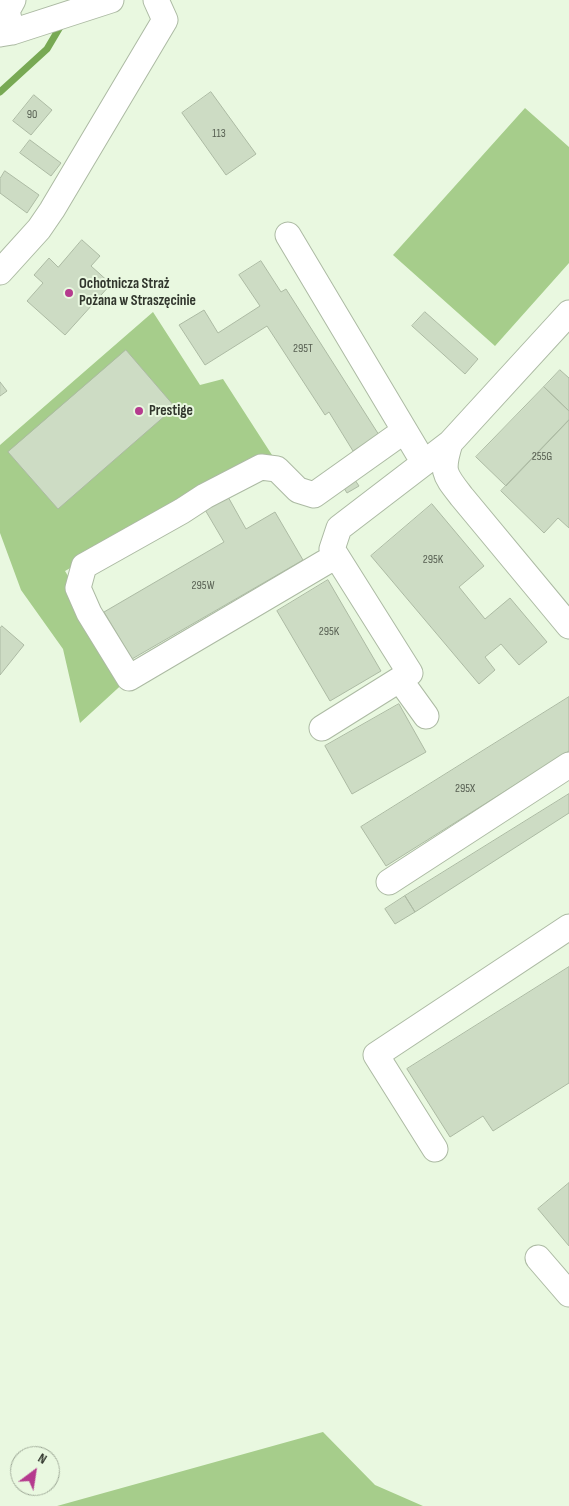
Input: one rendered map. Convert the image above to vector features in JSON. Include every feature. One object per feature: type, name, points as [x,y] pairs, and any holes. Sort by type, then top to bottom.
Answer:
[{"type":"street","points":[[14,0],[7,11],[6,33],[111,0]]},
{"type":"street","points":[[0,272],[39,229],[52,210],[165,20],[156,0]]},
{"type":"street","points":[[288,235],[424,463]]},
{"type":"street","points":[[322,728],[410,673],[332,549],[338,528],[450,443],[565,328]]},
{"type":"street","points":[[336,556],[129,678],[89,613],[78,588],[84,566],[205,496],[261,467],[276,469],[298,490],[314,495],[404,431]]},
{"type":"street","points":[[450,443],[445,460],[446,476],[569,626]]},
{"type":"street","points":[[400,680],[426,716]]},
{"type":"street","points":[[389,882],[569,765]]},
{"type":"street","points":[[435,1149],[376,1055],[569,928]]},
{"type":"street","points":[[538,1258],[569,1294]]},
{"type":"green space","points":[[525,108],[569,147],[569,263],[495,346],[393,255]]},
{"type":"green space","points":[[153,312],[200,385],[223,379],[272,455],[65,571],[129,678],[80,723],[63,649],[21,590],[0,533],[0,445]]},
{"type":"green space","points":[[323,1432],[375,1485],[423,1506],[57,1506]]},
{"type":"building","points":[[211,92],[256,154],[226,175],[182,113]]},
{"type":"building","points":[[34,95],[52,110],[31,135],[13,121]]},
{"type":"building","points":[[30,140],[61,163],[51,176],[20,153]]},
{"type":"building","points":[[5,171],[39,195],[27,213],[0,193],[0,179]]},
{"type":"building","name":"Ochotnicza Straż Pożana w Straszęcinie","points":[[82,240],[100,256],[91,266],[111,284],[65,335],[27,301],[43,283],[34,275],[49,258],[58,267]]},
{"type":"building","points":[[261,261],[281,292],[286,289],[379,435],[353,451],[329,412],[325,415],[267,326],[205,365],[179,325],[204,310],[218,333],[260,306],[239,275]]},
{"type":"building","points":[[425,312],[478,359],[465,374],[412,326]]},
{"type":"building","points":[[126,350],[175,407],[58,509],[8,452]]},
{"type":"building","points":[[560,370],[569,378],[569,411],[544,387]]},
{"type":"building","points":[[0,382],[7,391],[0,396]]},
{"type":"building","points":[[544,387],[569,411],[569,420],[506,486],[476,457]]},
{"type":"building","points":[[569,420],[569,528],[558,518],[544,533],[501,491]]},
{"type":"building","points":[[353,477],[359,486],[347,493],[342,485]]},
{"type":"building","points":[[227,495],[246,529],[275,512],[303,560],[132,659],[104,612],[224,542],[204,508]]},
{"type":"building","points":[[432,504],[484,566],[459,587],[485,619],[510,598],[547,642],[519,665],[501,644],[485,657],[495,670],[479,684],[371,556]]},
{"type":"building","points":[[328,580],[381,671],[330,701],[277,611]]},
{"type":"building","points":[[2,626],[24,645],[0,675],[0,629]]},
{"type":"building","points":[[569,697],[569,751],[386,866],[361,827]]},
{"type":"building","points":[[399,704],[426,752],[352,794],[325,746]]},
{"type":"building","points":[[569,794],[569,813],[415,912],[405,896]]},
{"type":"building","points":[[405,896],[415,912],[395,924],[385,909]]},
{"type":"building","points":[[569,967],[569,1083],[493,1131],[483,1116],[450,1137],[407,1069]]},
{"type":"building","points":[[569,1183],[569,1246],[538,1209]]},
{"type":"waterway","points":[[0,92],[47,49],[63,22]]},
{"type":"place","name":"Ochotnicza Straż Pożana w Straszęcinie","points":[[69,293]]},
{"type":"place","name":"Prestige","points":[[139,411]]}]
